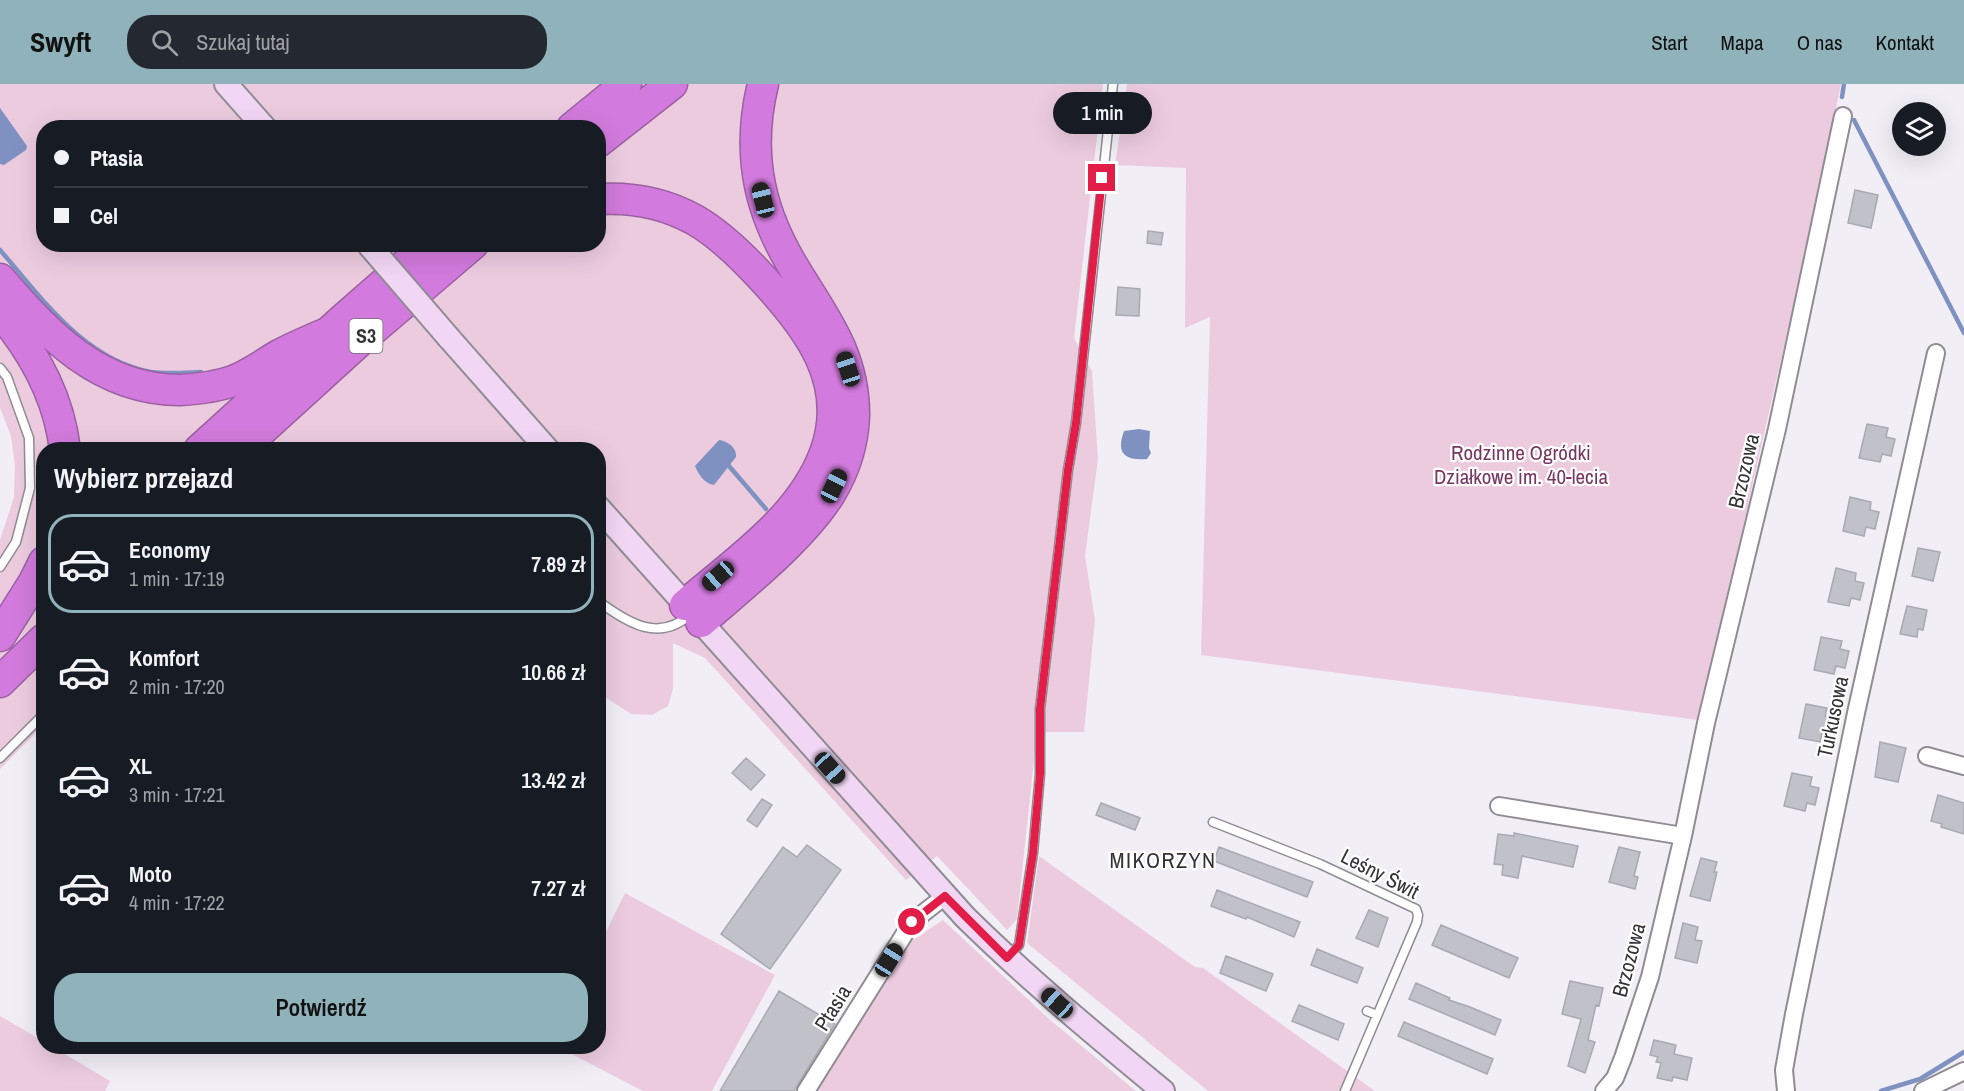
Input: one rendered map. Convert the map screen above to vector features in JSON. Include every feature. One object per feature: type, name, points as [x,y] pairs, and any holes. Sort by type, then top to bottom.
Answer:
[{"type":"highway","points":[[582,120],[626,84]]},
{"type":"highway","points":[[606,136],[672,84]]},
{"type":"highway","points":[[693,613],[782,549],[819,510],[843,468],[853,431],[853,391],[842,350],[829,323],[778,238],[763,200],[758,177],[755,137],[762,84]]},
{"type":"highway","points":[[606,199],[624,199],[667,207],[694,219],[719,236],[762,277],[799,321],[815,344],[828,379],[831,405],[829,440],[809,486],[789,511],[693,613]]},
{"type":"highway","name":"S3","points":[[208,442],[420,252]]},
{"type":"highway","name":"S3","points":[[249,442],[363,338],[464,252]]},
{"type":"highway","points":[[0,279],[37,321],[75,354],[107,374],[150,388],[194,389],[232,381],[327,333]]},
{"type":"highway","points":[[0,312],[23,342],[51,390],[61,422],[64,442]]},
{"type":"highway","points":[[0,636],[36,578]]},
{"type":"highway","points":[[0,641],[36,606]]},
{"type":"highway","points":[[0,682],[36,647]]},
{"type":"street","points":[[226,84],[258,120]]},
{"type":"street","name":"Brzozowa","points":[[1604,1091],[1615,1078],[1623,1058],[1650,976],[1683,836],[1706,723],[1777,429],[1843,116]]},
{"type":"street","points":[[375,252],[541,442]]},
{"type":"street","name":"Turkusowa","points":[[1786,1091],[1784,1070],[1794,1014],[1856,713],[1936,353]]},
{"type":"street","points":[[606,516],[945,896],[1007,958],[1163,1091]]},
{"type":"street","points":[[1927,756],[1964,766]]},
{"type":"street","points":[[1499,806],[1683,836]]},
{"type":"street","name":"Ptasia","points":[[806,1091],[912,922],[945,896]]},
{"type":"street","points":[[1923,1091],[1964,1071]]},
{"type":"lane","points":[[1007,958],[1019,945],[1033,853],[1040,774],[1040,709],[1068,470],[1076,423],[1113,84]]},
{"type":"lane","points":[[0,368],[7,377],[29,438],[30,488],[16,543],[0,567]]},
{"type":"lane","points":[[606,606],[632,623],[652,628],[669,629],[681,624],[693,613]]},
{"type":"lane","points":[[0,758],[36,722]]},
{"type":"lane","name":"Leśny Świt","points":[[1212,822],[1329,867],[1416,909],[1418,915],[1408,955],[1377,1015],[1367,1046],[1345,1091]]},
{"type":"lane","points":[[1366,1011],[1377,1015]]},
{"type":"green space","points":[[0,84],[1103,84],[1074,338],[1092,371],[1098,459],[1085,556],[1095,620],[1084,732],[1037,732],[1017,919],[1007,930],[937,856],[906,880],[705,658],[673,643],[673,689],[668,706],[652,715],[631,714],[606,698],[606,442],[36,442],[36,733],[0,769],[0,540],[14,497],[15,466],[11,436],[0,408]]},
{"type":"green space","name":"Rodzinne Ogródki Działkowe im. 40-lecia","points":[[1127,84],[1841,84],[1812,223],[1699,720],[1201,655],[1210,317],[1185,328],[1186,168],[1115,165]]},
{"type":"green space","points":[[1039,856],[1195,967],[1203,968],[1375,1091],[1208,1091],[1027,943]]},
{"type":"green space","points":[[625,893],[775,975],[712,1091],[643,1091],[572,1054],[606,1054],[606,932]]},
{"type":"green space","points":[[943,920],[1049,1019],[1136,1091],[815,1091],[904,946]]},
{"type":"green space","points":[[0,1016],[36,1037],[36,1054],[65,1054],[110,1081],[105,1091],[0,1091]]},
{"type":"water","points":[[0,108],[27,146],[26,150],[4,165],[0,164]]},
{"type":"water","points":[[1139,429],[1150,431],[1151,453],[1147,459],[1133,459],[1124,454],[1122,450],[1124,431]]},
{"type":"water","points":[[719,440],[731,446],[736,457],[714,485],[702,478],[695,466]]},
{"type":"building","points":[[1855,190],[1878,195],[1871,228],[1848,223]]},
{"type":"building","points":[[1148,231],[1163,233],[1161,245],[1147,243]]},
{"type":"building","points":[[1118,287],[1140,289],[1139,316],[1116,315]]},
{"type":"building","points":[[1867,424],[1888,428],[1886,437],[1895,439],[1891,456],[1882,454],[1880,462],[1859,458]]},
{"type":"building","points":[[1850,497],[1871,502],[1870,510],[1879,512],[1875,529],[1866,527],[1864,536],[1843,531]]},
{"type":"building","points":[[1918,548],[1940,552],[1933,581],[1912,576]]},
{"type":"building","points":[[1836,568],[1856,573],[1855,581],[1864,583],[1860,600],[1851,598],[1849,606],[1828,602]]},
{"type":"building","points":[[1907,606],[1927,610],[1923,630],[1918,629],[1917,637],[1900,634]]},
{"type":"building","points":[[1821,637],[1842,641],[1840,649],[1849,651],[1845,668],[1836,666],[1834,674],[1814,670]]},
{"type":"building","points":[[1806,704],[1827,708],[1825,716],[1834,719],[1831,735],[1822,733],[1820,742],[1799,738]]},
{"type":"building","points":[[1880,742],[1906,748],[1898,782],[1875,777]]},
{"type":"building","points":[[746,758],[765,775],[751,790],[732,773]]},
{"type":"building","points":[[1792,773],[1812,777],[1810,786],[1819,788],[1815,805],[1807,803],[1805,811],[1784,806]]},
{"type":"building","points":[[1938,795],[1964,803],[1964,834],[1941,827],[1942,824],[1931,821]]},
{"type":"building","points":[[762,799],[772,805],[757,827],[747,820]]},
{"type":"building","points":[[1101,803],[1140,818],[1135,830],[1096,815]]},
{"type":"building","points":[[1514,833],[1578,846],[1573,867],[1522,856],[1518,878],[1502,875],[1503,865],[1494,864],[1498,834],[1514,836]]},
{"type":"building","points":[[807,845],[841,870],[770,969],[721,934],[783,847],[797,857]]},
{"type":"building","points":[[1219,847],[1313,882],[1307,897],[1214,861]]},
{"type":"building","points":[[1619,847],[1640,852],[1634,876],[1638,877],[1635,889],[1609,882]]},
{"type":"building","points":[[1701,858],[1717,862],[1710,901],[1690,896]]},
{"type":"building","points":[[1217,890],[1300,922],[1294,937],[1247,917],[1246,919],[1211,906]]},
{"type":"building","points":[[1369,910],[1388,918],[1378,947],[1356,938]]},
{"type":"building","points":[[1683,923],[1698,927],[1695,940],[1702,941],[1697,963],[1675,958]]},
{"type":"building","points":[[1441,925],[1518,958],[1509,978],[1432,945]]},
{"type":"building","points":[[1317,949],[1363,968],[1357,983],[1311,965]]},
{"type":"building","points":[[1226,956],[1273,974],[1266,991],[1220,973]]},
{"type":"building","points":[[1570,981],[1603,988],[1599,1006],[1596,1005],[1588,1040],[1595,1042],[1585,1073],[1568,1066],[1581,1019],[1562,1014]]},
{"type":"building","points":[[1416,983],[1450,998],[1449,1000],[1501,1020],[1495,1035],[1409,999]]},
{"type":"building","points":[[779,991],[835,1024],[794,1091],[720,1091]]},
{"type":"building","points":[[1299,1005],[1344,1024],[1338,1040],[1292,1021]]},
{"type":"building","points":[[1404,1022],[1493,1059],[1487,1074],[1398,1036]]},
{"type":"building","points":[[1654,1040],[1676,1045],[1674,1054],[1692,1058],[1687,1080],[1673,1077],[1672,1081],[1657,1078],[1661,1063],[1656,1062],[1658,1057],[1650,1055]]},
{"type":"waterway","points":[[1842,97],[1844,84]]},
{"type":"waterway","points":[[1854,120],[1964,333]]},
{"type":"waterway","points":[[0,250],[66,324],[85,341],[105,354],[127,365],[151,372],[201,372]]},
{"type":"waterway","points":[[729,466],[766,509]]},
{"type":"waterway","points":[[1881,1091],[1920,1079],[1964,1052]]},
{"type":"district","name":"MIKORZYN","points":[[1163,860]]},
{"type":"route","points":[[912,922],[945,896],[1007,958],[1019,945],[1033,853],[1040,774],[1040,709],[1068,470],[1076,423],[1102,178]]}]
